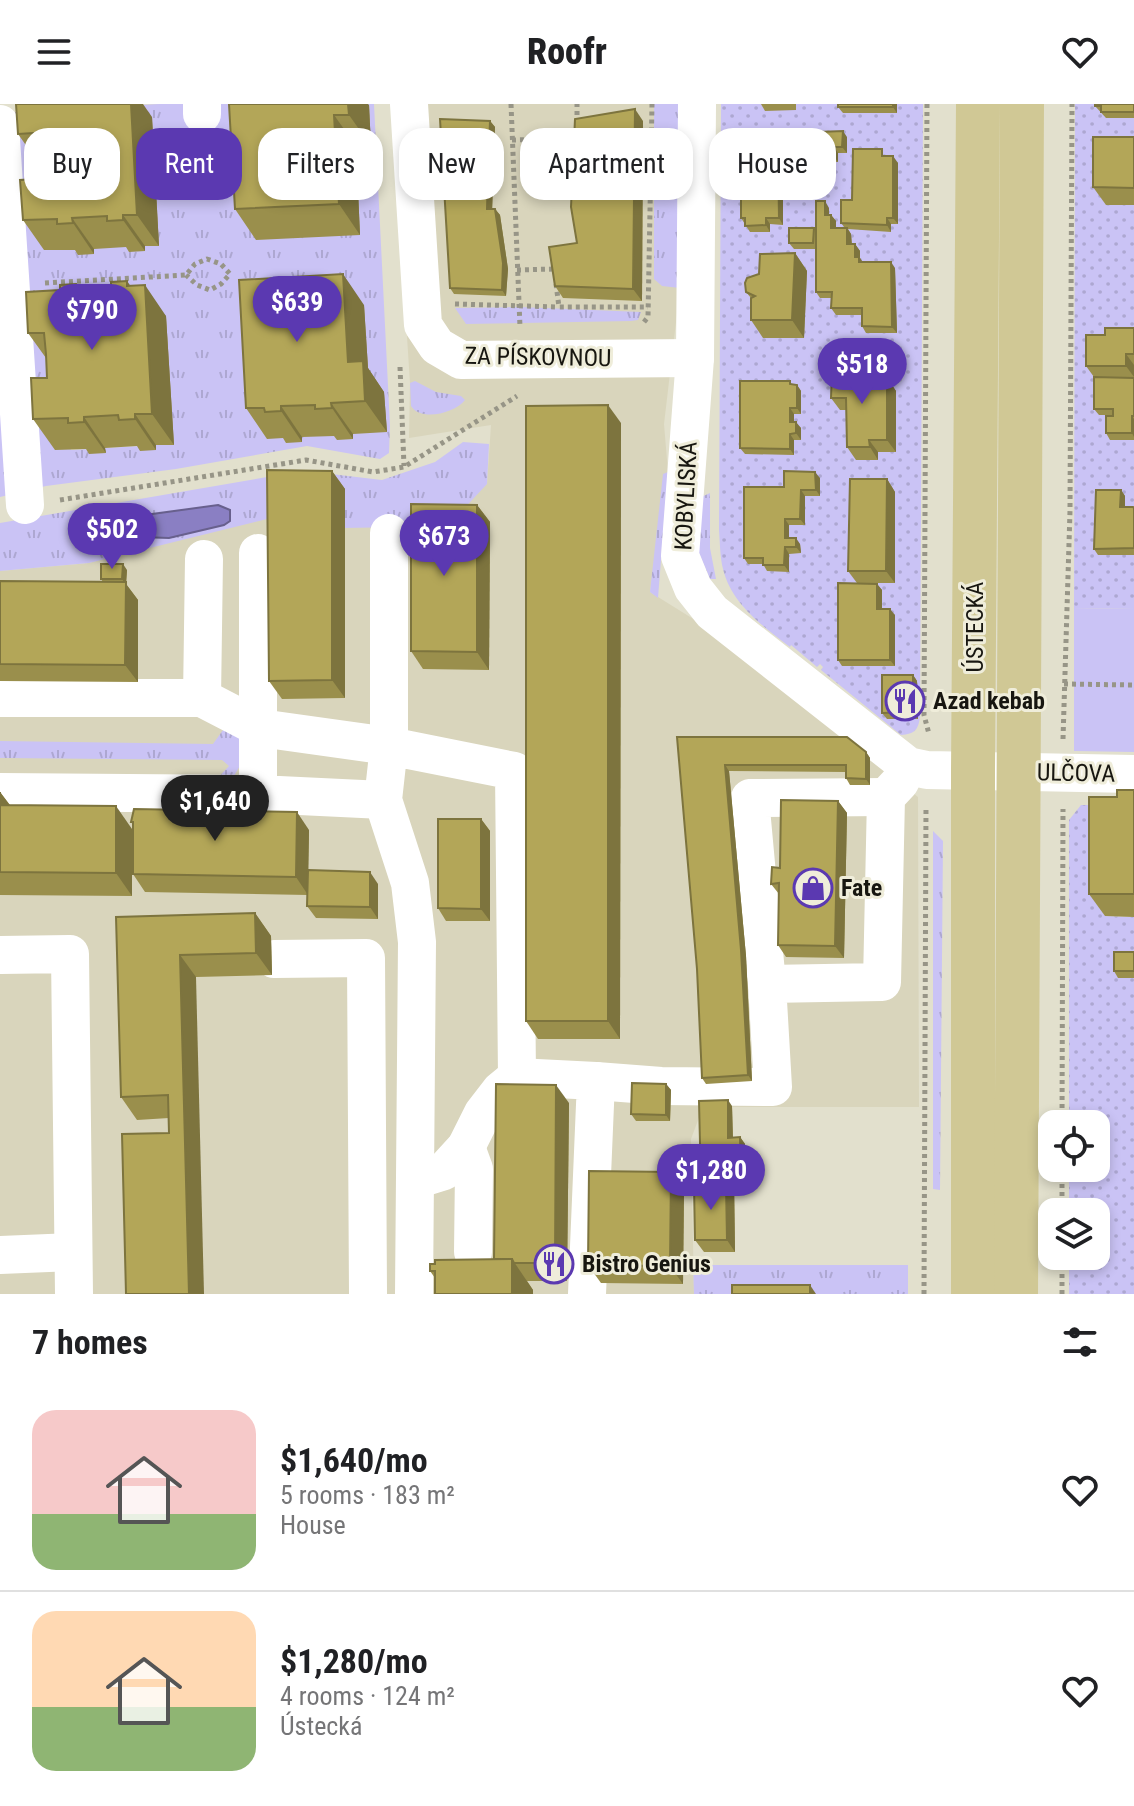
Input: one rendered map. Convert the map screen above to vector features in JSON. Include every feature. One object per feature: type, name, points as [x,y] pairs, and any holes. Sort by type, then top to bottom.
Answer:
[{"type":"main road","name":"ÚSTECKÁ","points":[[973,1294],[978,104]]},
{"type":"main road","name":"ÚSTECKÁ","points":[[1016,1294],[1022,104]]},
{"type":"street","name":"ZA PÍSKOVNOU","points":[[409,104],[423,325],[437,346],[461,360],[527,345],[695,358]]},
{"type":"street","name":"KOBYLISKÁ","points":[[697,104],[695,358],[680,556],[693,588],[712,612],[918,754]]},
{"type":"street","points":[[0,124],[25,505]]},
{"type":"street","points":[[389,533],[389,746],[383,800],[410,883],[417,942],[414,1294]]},
{"type":"street","points":[[258,553],[258,794]]},
{"type":"street","points":[[202,698],[204,559]]},
{"type":"street","points":[[0,698],[202,698],[260,728],[389,746],[514,771],[517,1077]]},
{"type":"street","points":[[767,984],[882,982],[886,797],[918,754],[927,770],[973,771]]},
{"type":"street","name":"ULČOVA","points":[[973,771],[1134,774]]},
{"type":"street","points":[[0,792],[214,793],[383,800]]},
{"type":"street","points":[[415,1180],[444,1171],[466,1147],[483,1113],[500,1091],[517,1077],[661,1086],[773,1087],[750,798],[886,797]]},
{"type":"street","points":[[0,955],[70,954],[74,1294]]},
{"type":"street","points":[[274,959],[366,958],[368,1294]]},
{"type":"street","points":[[587,1294],[596,1081]]},
{"type":"street","points":[[466,1147],[474,1169],[473,1252]]},
{"type":"street","points":[[0,1255],[73,1252]]},
{"type":"path","points":[[25,505],[306,460],[373,472],[404,467],[528,390],[527,345],[520,332],[511,104]]},
{"type":"path","points":[[577,104],[577,128]]},
{"type":"path","points":[[638,326],[648,317],[652,104]]},
{"type":"path","points":[[918,754],[929,729],[924,715],[927,104]]},
{"type":"path","points":[[1062,1110],[1072,104]]},
{"type":"path","points":[[512,140],[520,140]]},
{"type":"path","points":[[11,285],[186,275],[197,285],[210,290],[230,274],[221,264],[207,259],[195,264],[186,275]]},
{"type":"path","points":[[553,260],[559,307]]},
{"type":"path","points":[[517,270],[554,269]]},
{"type":"path","points":[[450,310],[450,304],[648,307]]},
{"type":"path","points":[[400,367],[404,467]]},
{"type":"path","points":[[1064,684],[1134,685]]},
{"type":"path","points":[[924,1294],[926,801]]},
{"type":"path","points":[[1062,1270],[1062,1294]]},
{"type":"shaded area","points":[[392,104],[679,104],[679,128],[520,128],[520,200],[680,200],[680,288],[664,424],[668,472],[650,592],[711,630],[918,797],[919,1107],[703,1107],[691,1139],[694,1294],[0,1294],[0,571],[89,563],[345,489],[345,514],[425,514],[487,484],[491,425],[409,438],[410,383]]},
{"type":"shaded area","points":[[218,505],[230,510],[230,521],[224,525],[169,538],[140,537],[133,530],[145,515]]},
{"type":"green space","points":[[159,104],[318,104],[340,128],[258,128],[258,200],[379,200],[389,453],[380,459],[307,446],[176,469],[46,486],[0,497],[0,113]],"holes":[[[68,408],[156,450],[140,446],[71,450]]]},
{"type":"green space","points":[[334,104],[374,104],[375,128],[355,128]]},
{"type":"green space","points":[[654,104],[679,104],[679,128],[654,128]]},
{"type":"green space","points":[[721,104],[923,104],[920,717],[917,728],[910,734],[901,735],[821,670],[823,667],[820,664],[817,667],[759,623],[741,604],[727,582],[719,530],[721,200],[836,200],[836,128],[721,128]]},
{"type":"green space","points":[[1075,104],[1134,104],[1134,609],[1074,608]]},
{"type":"green space","points":[[654,200],[680,200],[680,288],[662,286],[654,279]]},
{"type":"green space","points":[[455,308],[641,312],[638,320],[631,321],[466,324]]},
{"type":"green space","points":[[415,381],[436,392],[461,396],[465,400],[446,412],[422,414],[411,406],[410,383]]},
{"type":"green space","points":[[463,442],[489,444],[487,484],[459,514],[425,514],[404,527],[343,528],[345,489],[279,516],[89,563],[0,571],[0,523],[273,476],[331,474],[382,480],[435,462]]},
{"type":"green space","points":[[668,472],[658,598],[650,592],[663,474]]},
{"type":"green space","points":[[710,493],[710,548],[716,579],[710,579],[698,551],[697,499]]},
{"type":"green space","points":[[1074,608],[1134,609],[1134,752],[1074,751]]},
{"type":"green space","points":[[228,723],[241,740],[241,764],[234,776],[213,783],[229,766],[222,760],[0,758],[0,741],[213,744]]},
{"type":"green space","points":[[1081,805],[1134,805],[1105,916],[1134,917],[1134,958],[1119,978],[1134,978],[1134,1294],[1069,1294],[1069,1270],[1110,1270],[1110,1198],[1069,1198],[1069,1182],[1110,1182],[1110,1110],[1069,1110],[1069,820]]},
{"type":"green space","points":[[933,831],[943,841],[940,1190],[933,1189]]},
{"type":"green space","points":[[693,1265],[908,1265],[908,1294],[694,1294]]},
{"type":"building","points":[[16,104],[131,104],[137,215],[123,215],[123,220],[107,221],[107,216],[72,218],[73,223],[57,224],[57,219],[23,220],[20,180],[24,180],[24,200],[120,200],[120,128],[24,128],[24,134],[18,134]]},
{"type":"building","points":[[229,104],[348,104],[349,115],[334,115],[335,128],[258,128],[258,200],[339,200],[339,204],[235,209],[234,200],[242,200],[242,128],[230,128]]},
{"type":"building","points":[[838,104],[893,104],[893,107],[838,107]]},
{"type":"building","points":[[1095,104],[1134,104],[1134,112],[1101,112],[1101,106]]},
{"type":"building","points":[[635,109],[635,128],[575,128],[575,119]]},
{"type":"building","points":[[440,119],[490,121],[490,128],[441,128]]},
{"type":"building","points":[[836,131],[843,131],[842,147],[836,147]]},
{"type":"building","points":[[1093,137],[1134,137],[1134,188],[1093,187]]},
{"type":"building","points":[[853,149],[882,149],[882,156],[893,156],[893,218],[887,218],[887,225],[841,223],[841,200],[852,200]]},
{"type":"building","points":[[445,200],[487,200],[487,209],[495,209],[503,263],[502,290],[450,288]]},
{"type":"building","points":[[571,200],[634,200],[633,289],[555,286],[549,247],[577,243]]},
{"type":"building","points":[[741,200],[779,200],[779,218],[766,218],[766,225],[745,226],[745,218],[741,218]]},
{"type":"building","points":[[816,201],[825,201],[825,215],[831,215],[831,228],[847,228],[847,244],[855,244],[855,257],[859,257],[859,262],[891,262],[892,327],[862,326],[862,308],[831,308],[832,292],[816,292]]},
{"type":"building","points":[[789,228],[814,228],[813,243],[789,243]]},
{"type":"building","points":[[795,253],[792,320],[751,320],[751,298],[755,296],[746,292],[745,283],[747,278],[759,274],[760,254]]},
{"type":"building","points":[[343,274],[348,362],[363,361],[365,401],[331,403],[332,408],[281,406],[281,411],[265,412],[264,408],[246,408],[239,280]]},
{"type":"building","points":[[127,281],[127,286],[145,285],[152,414],[135,414],[135,419],[119,420],[118,415],[84,417],[84,422],[68,423],[68,418],[33,419],[31,378],[47,378],[46,354],[44,333],[28,333],[26,292],[60,290],[60,285],[76,284],[77,289],[111,287],[111,282]]},
{"type":"building","points":[[1105,328],[1134,328],[1134,354],[1126,354],[1126,366],[1086,366],[1086,335],[1105,335]]},
{"type":"building","points":[[832,370],[869,371],[868,378],[887,378],[887,440],[869,440],[870,447],[847,447],[846,398],[831,398]]},
{"type":"building","points":[[1094,377],[1134,378],[1132,433],[1106,433],[1106,416],[1113,416],[1113,409],[1094,409]]},
{"type":"building","points":[[740,381],[790,381],[790,384],[797,385],[797,408],[790,408],[790,422],[796,422],[796,433],[790,434],[790,449],[740,448]]},
{"type":"building","points":[[608,405],[608,1021],[526,1021],[526,406]]},
{"type":"building","points":[[267,470],[332,471],[332,680],[269,681]]},
{"type":"building","points":[[784,471],[815,472],[816,490],[801,490],[800,519],[785,519],[785,538],[796,538],[796,547],[785,547],[784,565],[763,565],[763,558],[744,558],[744,487],[784,487]]},
{"type":"building","points":[[850,479],[887,479],[886,571],[848,571]]},
{"type":"building","points":[[1096,490],[1121,490],[1120,507],[1134,508],[1134,548],[1094,549]]},
{"type":"building","points":[[411,504],[477,505],[477,652],[411,651]]},
{"type":"building","points":[[101,564],[123,564],[122,579],[101,579]]},
{"type":"building","points":[[0,581],[126,582],[125,665],[0,664]]},
{"type":"building","points":[[838,583],[877,584],[877,609],[890,609],[890,660],[838,660]]},
{"type":"building","points":[[882,675],[913,675],[913,712],[882,713]]},
{"type":"building","points":[[677,737],[847,737],[866,752],[866,779],[846,778],[846,765],[725,765],[748,1075],[702,1078],[697,969]]},
{"type":"building","points":[[1117,790],[1134,790],[1134,894],[1089,894],[1089,797],[1117,797]]},
{"type":"building","name":"Fate","points":[[781,800],[838,801],[835,946],[778,945],[779,883],[771,884],[772,867],[780,868]]},
{"type":"building","points":[[0,805],[116,806],[116,873],[0,872]]},
{"type":"building","points":[[134,809],[297,812],[296,877],[133,874],[131,822]]},
{"type":"building","points":[[438,819],[481,819],[481,909],[438,908]]},
{"type":"building","points":[[308,870],[370,872],[370,907],[307,906]]},
{"type":"building","points":[[255,913],[256,953],[180,955],[189,1294],[126,1294],[122,1134],[169,1133],[168,1095],[121,1097],[116,917]]},
{"type":"building","points":[[1114,952],[1134,952],[1134,971],[1114,971]]},
{"type":"building","points":[[632,1083],[666,1084],[666,1115],[631,1114]]},
{"type":"building","points":[[496,1084],[556,1085],[555,1263],[514,1263],[512,1259],[494,1259]]},
{"type":"building","points":[[728,1100],[728,1138],[740,1137],[741,1172],[730,1172],[730,1190],[726,1184],[701,1184],[699,1101]]},
{"type":"building","points":[[589,1171],[671,1172],[670,1266],[588,1265]]},
{"type":"building","points":[[726,1184],[727,1240],[695,1240],[694,1185]]},
{"type":"building","points":[[512,1259],[512,1294],[435,1294],[435,1271],[430,1271],[430,1264],[435,1264],[435,1260]]},
{"type":"building","points":[[732,1285],[810,1285],[810,1294],[732,1294]]},
{"type":"place","name":"Azad kebab","points":[[905,701]]},
{"type":"place","name":"Fate","points":[[813,888]]},
{"type":"place","name":"Bistro Genius","points":[[554,1264]]}]
